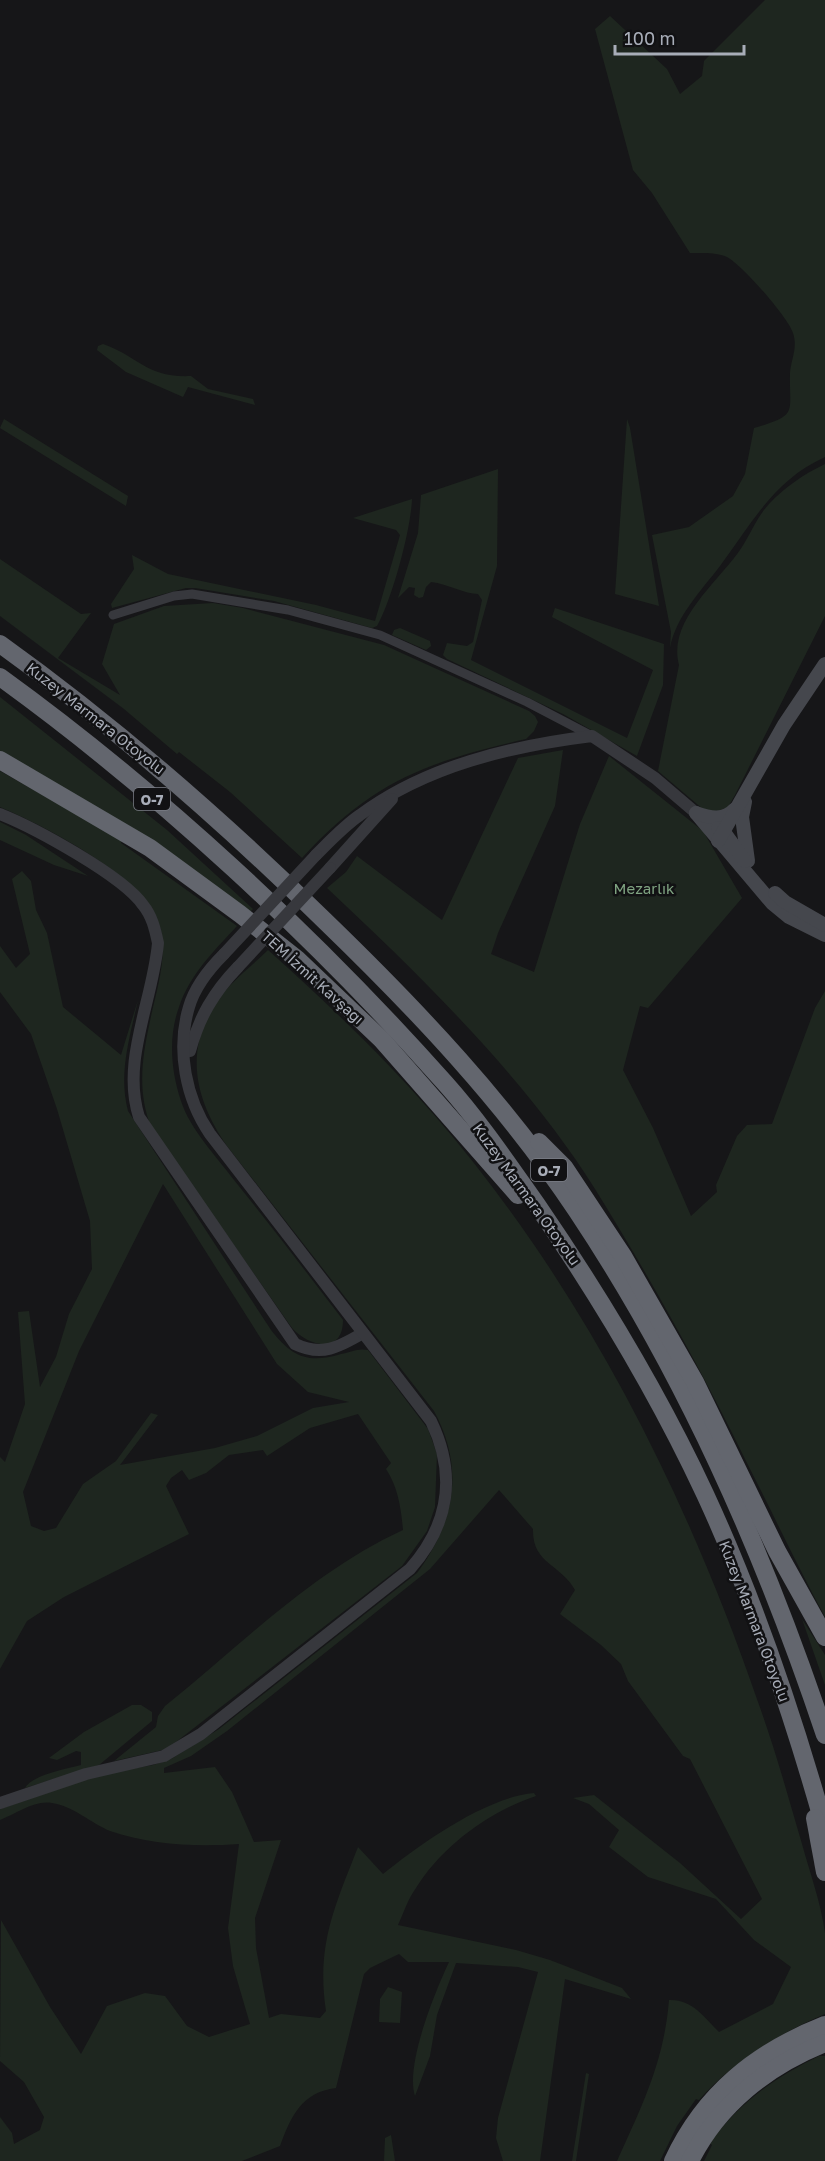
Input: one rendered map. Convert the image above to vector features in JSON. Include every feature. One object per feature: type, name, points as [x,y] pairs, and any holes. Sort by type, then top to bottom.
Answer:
[{"type":"highway","name":"O-7","points":[[0,634],[106,724]]},
{"type":"highway","name":"Kuzey Marmara Otoyolu","points":[[0,644],[106,724],[188,793],[293,890],[388,984],[486,1090],[534,1149],[577,1210],[629,1293],[679,1382],[720,1464],[762,1560],[825,1735]]},
{"type":"highway","name":"Kuzey Marmara Otoyolu","points":[[0,677],[150,797],[311,944],[447,1085],[517,1177],[573,1257],[654,1393],[704,1492],[740,1574],[800,1739],[825,1829]]},
{"type":"highway","name":"TEM İzmit Kavşağı","points":[[0,760],[150,848],[297,959],[382,1040],[573,1257]]},
{"type":"highway","points":[[486,1090],[564,1167],[623,1256],[695,1383],[777,1551],[825,1637]]},
{"type":"highway","points":[[800,1739],[825,1872]]},
{"type":"highway","points":[[673,2161],[697,2116],[727,2084],[764,2056],[821,2036]]},
{"type":"highway","points":[[690,2161],[715,2121],[738,2096],[821,2036]]},
{"type":"main road","points":[[721,837],[784,725],[825,664]]},
{"type":"main road","points":[[696,813],[718,818],[728,816],[746,796]]},
{"type":"main road","points":[[746,796],[742,817],[749,866]]},
{"type":"main road","points":[[696,813],[785,902],[825,925]]},
{"type":"main road","points":[[721,837],[772,903],[789,917],[825,935]]},
{"type":"street","points":[[113,615],[174,596],[192,594],[288,610],[380,635],[527,702],[592,736],[655,778],[696,813]]},
{"type":"street","points":[[0,1803],[86,1774],[174,1752],[201,1734],[399,1579],[420,1558],[435,1532],[444,1504],[445,1456],[431,1421],[200,1119],[190,1097],[185,1069],[188,1008],[203,978],[224,954],[316,855],[359,815],[434,773],[474,759],[559,740],[592,736]]},
{"type":"street","points":[[185,1069],[195,1032],[205,1008],[222,984],[399,792]]},
{"type":"street","points":[[0,814],[40,833],[120,883],[143,905],[153,923],[158,943],[133,1077],[135,1105],[139,1117],[295,1344],[312,1351],[331,1350],[363,1333]]},
{"type":"green space","points":[[765,0],[825,0],[825,457],[792,478],[765,504],[690,604],[673,636],[670,648],[671,632],[652,535],[689,527],[733,496],[745,474],[754,428],[778,420],[788,411],[790,373],[795,349],[794,338],[789,325],[774,304],[734,262],[718,254],[690,253],[652,193],[633,170],[595,29],[610,16],[667,69],[680,94],[702,76],[704,61]]},
{"type":"green space","points":[[103,344],[153,370],[163,374],[191,376],[208,389],[253,399],[255,405],[188,387],[183,397],[126,372],[97,350],[98,346]]},
{"type":"green space","points":[[4,419],[128,496],[126,506],[0,428]]},
{"type":"green space","points":[[627,419],[630,428],[659,606],[615,594]]},
{"type":"green space","points":[[825,464],[825,616],[728,807],[713,813],[704,810],[658,771],[679,665],[677,648],[681,632],[697,602],[742,547],[769,504],[795,481]]},
{"type":"green space","points":[[498,469],[497,566],[471,660],[627,738],[653,670],[552,617],[555,608],[664,644],[663,685],[637,756],[563,714],[447,659],[443,655],[447,643],[467,646],[473,642],[482,600],[478,594],[431,582],[426,587],[423,597],[419,598],[414,595],[415,588],[409,587],[398,598],[418,533],[421,495]]},
{"type":"green space","points":[[412,499],[408,528],[394,582],[383,614],[377,626],[372,628],[274,601],[195,588],[186,588],[112,608],[111,604],[134,569],[132,555],[168,574],[316,605],[375,621],[400,535],[396,530],[353,518]]},
{"type":"green space","points":[[0,559],[81,614],[91,613],[58,658],[120,695],[102,664],[114,624],[164,606],[213,603],[243,608],[384,645],[529,711],[538,722],[534,731],[526,739],[459,756],[403,778],[353,810],[302,858],[230,792],[179,752],[177,754],[124,709],[0,616]]},
{"type":"green space","points":[[400,628],[430,641],[431,646],[426,650],[392,635],[394,630]]},
{"type":"green space","points":[[0,697],[167,830],[253,909],[250,912],[134,829],[0,751]]},
{"type":"green space","name":"Mezarlık","points":[[563,750],[555,806],[498,933],[491,954],[534,972],[580,824],[609,756],[703,831],[742,898],[648,1008],[640,1006],[623,1070],[653,1128],[691,1216],[717,1192],[716,1185],[737,1136],[747,1125],[772,1124],[815,1008],[825,991],[825,1617],[692,1356],[615,1222],[568,1149],[538,1109],[471,1031],[327,888],[346,872],[357,856],[442,920],[518,758]]},
{"type":"green space","points":[[0,771],[122,840],[121,843],[237,926],[189,984],[179,1007],[172,1042],[175,1078],[185,1111],[197,1132],[343,1320],[342,1331],[331,1343],[316,1343],[307,1340],[292,1328],[151,1127],[144,1100],[142,1074],[163,953],[161,931],[153,912],[138,893],[118,874],[94,857],[43,827],[0,807]]},
{"type":"green space","points":[[0,822],[26,835],[88,876],[54,865],[0,840]]},
{"type":"green space","points":[[22,871],[31,881],[36,910],[47,933],[63,1007],[121,1055],[138,1000],[125,1069],[125,1097],[128,1111],[271,1330],[286,1347],[301,1356],[310,1358],[368,1350],[428,1429],[437,1454],[435,1507],[427,1531],[402,1566],[167,1749],[114,1761],[156,1727],[158,1716],[165,1706],[279,1610],[338,1567],[403,1530],[396,1490],[386,1469],[391,1463],[358,1414],[310,1428],[267,1456],[263,1450],[229,1455],[206,1473],[189,1480],[182,1470],[171,1478],[166,1486],[189,1534],[64,1597],[27,1621],[0,1669],[0,1457],[5,1462],[25,1404],[18,1312],[29,1311],[40,1387],[56,1357],[69,1314],[92,1269],[90,1221],[57,1109],[31,1034],[0,992],[0,946],[16,968],[30,954],[12,879]],"holes":[[[163,1184],[277,1364],[308,1392],[349,1402],[313,1408],[257,1436],[215,1448],[120,1465],[158,1415],[151,1413],[116,1461],[83,1484],[56,1528],[44,1531],[31,1526],[23,1492],[79,1351]]]},
{"type":"green space","points":[[268,950],[354,1030],[435,1116],[488,1181],[537,1249],[583,1320],[662,1468],[697,1545],[729,1623],[770,1737],[823,1922],[825,2014],[791,2030],[758,2050],[726,2073],[699,2100],[696,2099],[677,2126],[660,2161],[617,2161],[657,2064],[669,2000],[677,2000],[691,2006],[719,2032],[773,2004],[791,1967],[754,1940],[716,1899],[648,1877],[609,1847],[619,1830],[589,1804],[573,1798],[594,1795],[680,1863],[741,1919],[762,1899],[690,1759],[683,1756],[628,1681],[621,1664],[601,1645],[560,1614],[575,1590],[562,1574],[542,1557],[534,1541],[533,1529],[499,1490],[430,1569],[227,1731],[191,1756],[164,1768],[164,1773],[215,1767],[232,1792],[254,1842],[281,1840],[255,1918],[256,1948],[269,2018],[281,2014],[320,2018],[326,2011],[324,1966],[326,1946],[335,1907],[358,1847],[383,1874],[434,1836],[475,1812],[515,1796],[534,1793],[536,1796],[502,1811],[453,1844],[416,1888],[398,1925],[516,1950],[550,1960],[622,1988],[631,1999],[565,1979],[540,2161],[503,2161],[496,2138],[498,2118],[538,1972],[518,1967],[456,1963],[437,2015],[430,2056],[415,2096],[414,2066],[418,2048],[429,2009],[449,1962],[408,1962],[399,1954],[370,1968],[364,1974],[336,2088],[314,2095],[299,2107],[280,2146],[242,2161],[0,2161],[0,2117],[12,2133],[14,2144],[40,2130],[44,2117],[24,2082],[0,2061],[1,1920],[50,2007],[81,2054],[107,2006],[145,1993],[165,1996],[187,2026],[209,2037],[250,2024],[233,1966],[228,1928],[239,1844],[190,1845],[125,1836],[103,1828],[75,1811],[52,1803],[32,1805],[0,1820],[0,1809],[102,1774],[153,1765],[171,1759],[219,1729],[417,1573],[430,1554],[447,1514],[452,1474],[450,1453],[444,1432],[434,1411],[227,1146],[216,1129],[201,1094],[197,1058],[199,1040],[206,1021],[227,989]]},
{"type":"green space","points":[[802,1619],[825,1655],[825,1685]]},
{"type":"green space","points":[[132,1705],[141,1705],[152,1712],[152,1721],[99,1765],[25,1788],[42,1776],[81,1765],[81,1752],[76,1751],[57,1760],[49,1758],[84,1732]]},
{"type":"green space","points":[[388,1987],[402,1992],[400,2023],[379,2022],[380,1999]]},
{"type":"green space","points":[[819,2056],[825,2056],[825,2161],[704,2161],[712,2145],[710,2143],[745,2104],[787,2073]]},
{"type":"green space","points":[[586,2073],[589,2074],[576,2161],[572,2161]]},
{"type":"green space","points":[[391,2135],[395,2161],[384,2161],[385,2138]]}]
